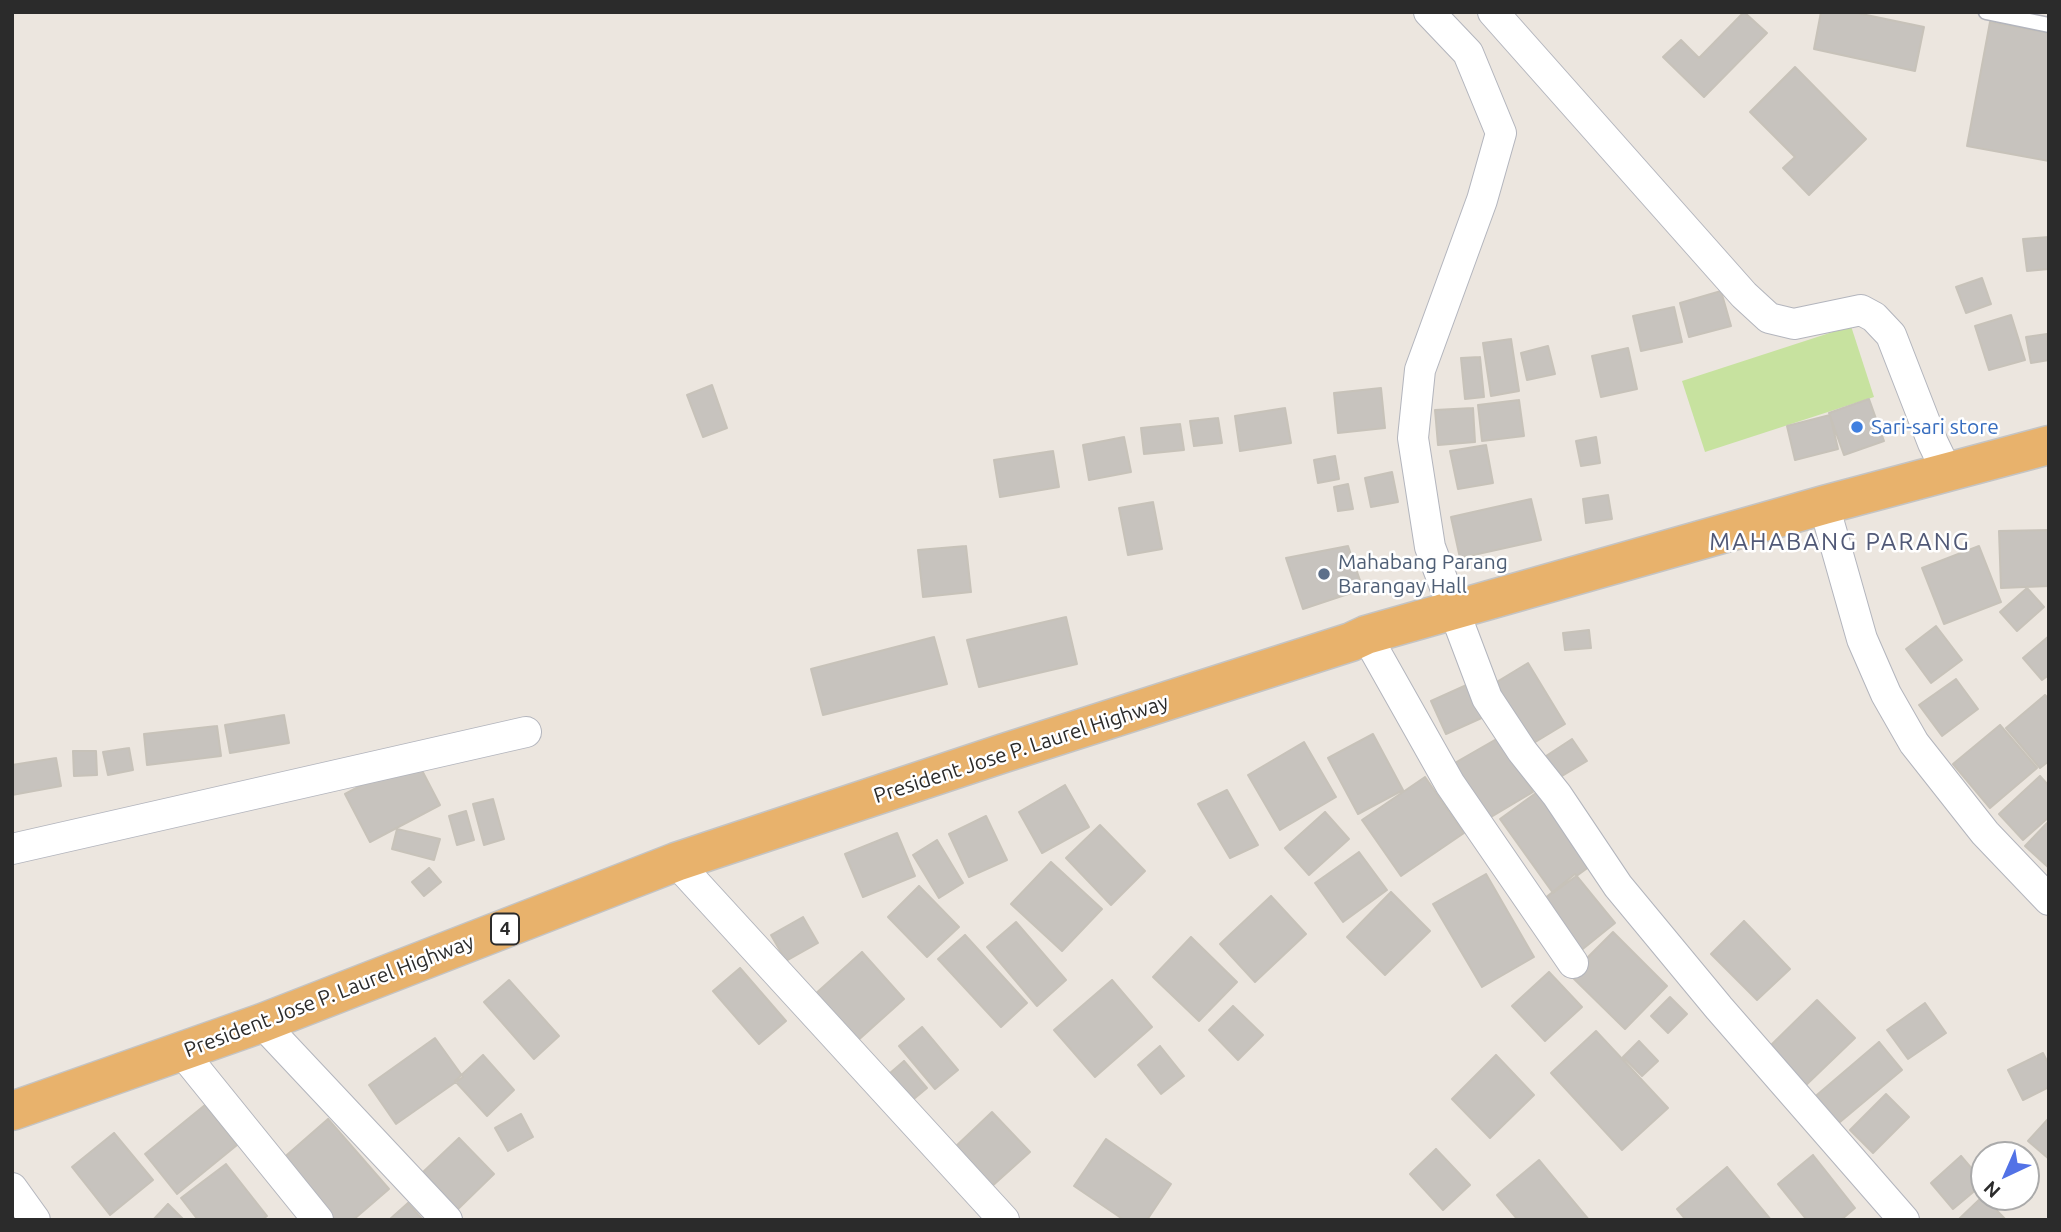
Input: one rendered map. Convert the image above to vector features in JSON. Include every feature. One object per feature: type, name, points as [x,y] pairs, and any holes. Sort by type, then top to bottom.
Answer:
[{"type":"highway","name":"President Jose P. Laurel Highway","points":[[12,1111],[262,1023],[676,862],[1001,754],[1352,642],[1366,635],[1824,505],[2049,445]]},
{"type":"street","points":[[1430,12],[1468,53],[1501,133],[1482,200],[1420,370],[1413,439],[1430,547],[1487,698],[1618,886],[1719,1008],[1904,1220]]},
{"type":"street","points":[[1493,12],[1744,295],[1769,318],[1794,324],[1861,310],[1874,317],[1891,335],[1947,472]]},
{"type":"street","points":[[1824,505],[1862,639],[1886,694],[1914,743],[1985,833],[2049,900]]},
{"type":"street","points":[[1366,635],[1450,784],[1573,963]]},
{"type":"street","points":[[12,849],[526,732]]},
{"type":"street","points":[[676,862],[1004,1220]]},
{"type":"street","points":[[262,1023],[447,1220]]},
{"type":"street","points":[[182,1052],[318,1220]]},
{"type":"street","points":[[12,1188],[36,1220]]},
{"type":"lane","points":[[1986,12],[2049,25]]},
{"type":"green space","points":[[1851,326],[1874,397],[1705,452],[1682,381]]},
{"type":"building","points":[[1744,12],[1767,33],[1704,97],[1663,57],[1681,40],[1699,58]]},
{"type":"building","points":[[1821,12],[1852,12],[1924,27],[1915,71],[1814,49]]},
{"type":"building","points":[[1990,22],[2049,33],[2049,161],[1967,146]]},
{"type":"building","points":[[1795,67],[1866,139],[1809,195],[1783,168],[1795,157],[1750,112]]},
{"type":"building","points":[[2049,237],[2049,269],[2027,271],[2023,239]]},
{"type":"building","points":[[1982,278],[1991,304],[1966,313],[1956,287]]},
{"type":"building","points":[[1721,291],[1731,326],[1689,337],[1680,303]]},
{"type":"building","points":[[1674,307],[1682,342],[1641,351],[1633,316]]},
{"type":"building","points":[[2011,315],[2025,360],[1989,370],[1975,326]]},
{"type":"building","points":[[2047,334],[2049,360],[2031,363],[2026,337]]},
{"type":"building","points":[[1511,339],[1519,391],[1491,396],[1483,343]]},
{"type":"building","points":[[1548,346],[1555,374],[1527,380],[1521,353]]},
{"type":"building","points":[[1628,348],[1637,389],[1601,397],[1592,356]]},
{"type":"building","points":[[1480,357],[1484,397],[1465,399],[1461,358]]},
{"type":"building","points":[[712,385],[727,428],[703,437],[687,395]]},
{"type":"building","points":[[1381,388],[1385,428],[1338,433],[1334,393]]},
{"type":"building","name":"Sari-sari store","points":[[1869,399],[1884,441],[1844,455],[1829,413]]},
{"type":"building","points":[[1519,400],[1524,436],[1482,441],[1478,405]]},
{"type":"building","points":[[1285,408],[1291,443],[1240,451],[1235,416]]},
{"type":"building","points":[[1473,408],[1475,442],[1438,445],[1435,410]]},
{"type":"building","points":[[1830,415],[1838,449],[1795,460],[1787,426]]},
{"type":"building","points":[[1218,418],[1222,443],[1194,446],[1190,421]]},
{"type":"building","points":[[1180,424],[1184,450],[1144,454],[1141,428]]},
{"type":"building","points":[[1124,437],[1131,472],[1089,480],[1083,445]]},
{"type":"building","points":[[1596,437],[1600,463],[1581,466],[1576,441]]},
{"type":"building","points":[[1486,445],[1493,483],[1458,489],[1450,451]]},
{"type":"building","points":[[1053,451],[1059,487],[1000,497],[994,460]]},
{"type":"building","points":[[1335,456],[1339,479],[1318,483],[1314,460]]},
{"type":"building","points":[[1392,472],[1398,502],[1371,507],[1365,478]]},
{"type":"building","points":[[1348,484],[1353,509],[1338,511],[1334,487]]},
{"type":"building","points":[[1608,495],[1612,519],[1586,523],[1583,499]]},
{"type":"building","points":[[1531,499],[1541,540],[1460,558],[1451,517]]},
{"type":"building","points":[[1153,502],[1162,549],[1128,555],[1119,508]]},
{"type":"building","points":[[2049,530],[2049,586],[2001,588],[1999,531]]},
{"type":"building","points":[[966,546],[971,592],[923,597],[918,550]]},
{"type":"building","name":"Mahabang Parang Barangay Hall","points":[[1348,546],[1363,589],[1303,609],[1286,558]]},
{"type":"building","points":[[1979,546],[2001,602],[1944,624],[1922,568]]},
{"type":"building","points":[[2027,588],[2044,607],[2017,631],[2000,612]]},
{"type":"building","points":[[1066,617],[1077,664],[979,687],[967,640]]},
{"type":"building","points":[[1936,626],[1962,660],[1931,683],[1906,649]]},
{"type":"building","points":[[1589,630],[1591,648],[1565,650],[1563,633]]},
{"type":"building","points":[[2049,636],[2049,675],[2042,680],[2023,658]]},
{"type":"building","points":[[934,637],[947,684],[823,715],[811,669]]},
{"type":"building","points":[[1528,663],[1565,724],[1532,744],[1495,683]]},
{"type":"building","points":[[1956,679],[1978,709],[1942,736],[1919,705]]},
{"type":"building","points":[[1471,683],[1486,716],[1446,734],[1431,701]]},
{"type":"building","points":[[2045,695],[2049,699],[2049,761],[2040,768],[2006,728]]},
{"type":"building","points":[[284,715],[289,743],[230,753],[225,725]]},
{"type":"building","points":[[2000,725],[2037,768],[1990,808],[1953,764]]},
{"type":"building","points":[[217,726],[221,756],[147,765],[144,734]]},
{"type":"building","points":[[1373,734],[1403,790],[1358,814],[1328,758]]},
{"type":"building","points":[[1500,737],[1533,792],[1486,820],[1453,764]]},
{"type":"building","points":[[1572,739],[1587,761],[1557,779],[1543,758]]},
{"type":"building","points":[[1304,742],[1336,797],[1280,830],[1248,775]]},
{"type":"building","points":[[129,748],[133,770],[108,775],[103,752]]},
{"type":"building","points":[[73,751],[96,751],[97,775],[74,776]]},
{"type":"building","points":[[415,757],[440,805],[370,842],[345,794]]},
{"type":"building","points":[[56,758],[61,786],[12,795],[12,765]]},
{"type":"building","points":[[2040,776],[2049,786],[2049,817],[2023,840],[1999,814]]},
{"type":"building","points":[[1425,777],[1464,833],[1401,876],[1362,820]]},
{"type":"building","points":[[1065,785],[1089,827],[1042,853],[1019,812]]},
{"type":"building","points":[[1227,790],[1258,845],[1230,858],[1198,804]]},
{"type":"building","points":[[1540,790],[1593,864],[1553,893],[1500,819]]},
{"type":"building","points":[[493,799],[504,839],[484,845],[473,804]]},
{"type":"building","points":[[466,811],[474,840],[457,845],[449,816]]},
{"type":"building","points":[[1325,812],[1349,839],[1309,875],[1285,848]]},
{"type":"building","points":[[986,816],[1007,860],[969,877],[949,834]]},
{"type":"building","points":[[2049,821],[2049,868],[2025,846]]},
{"type":"building","points":[[1100,825],[1145,871],[1111,905],[1066,858]]},
{"type":"building","points":[[397,829],[440,839],[434,860],[392,849]]},
{"type":"building","points":[[897,833],[915,876],[863,897],[845,854]]},
{"type":"building","points":[[937,840],[963,883],[939,898],[913,855]]},
{"type":"building","points":[[1359,852],[1387,890],[1343,922],[1315,883]]},
{"type":"building","points":[[1051,862],[1102,909],[1062,951],[1011,904]]},
{"type":"building","points":[[429,868],[441,882],[424,896],[412,882]]},
{"type":"building","points":[[1486,874],[1534,957],[1482,987],[1433,904]]},
{"type":"building","points":[[1575,874],[1615,923],[1579,952],[1539,903]]},
{"type":"building","points":[[919,886],[959,927],[927,957],[888,917]]},
{"type":"building","points":[[1391,892],[1430,931],[1385,975],[1347,937]]},
{"type":"building","points":[[1271,896],[1306,934],[1255,982],[1220,944]]},
{"type":"building","points":[[803,917],[818,943],[786,961],[771,935]]},
{"type":"building","points":[[1744,921],[1790,969],[1757,1000],[1711,954]]},
{"type":"building","points":[[1016,922],[1066,980],[1037,1006],[987,947]]},
{"type":"building","points":[[1613,932],[1667,986],[1625,1029],[1570,975]]},
{"type":"building","points":[[965,935],[1027,1003],[1001,1027],[938,959]]},
{"type":"building","points":[[1191,937],[1237,982],[1199,1021],[1153,977]]},
{"type":"building","points":[[862,952],[904,999],[855,1043],[813,996]]},
{"type":"building","points":[[740,968],[786,1021],[759,1044],[713,991]]},
{"type":"building","points":[[1549,972],[1582,1007],[1545,1041],[1512,1006]]},
{"type":"building","points":[[509,980],[559,1036],[534,1059],[484,1002]]},
{"type":"building","points":[[1112,980],[1152,1027],[1095,1077],[1054,1030]]},
{"type":"building","points":[[1670,997],[1687,1014],[1668,1033],[1651,1016]]},
{"type":"building","points":[[1817,1000],[1855,1038],[1804,1087],[1767,1049]]},
{"type":"building","points":[[1925,1003],[1946,1033],[1908,1059],[1887,1030]]},
{"type":"building","points":[[1233,1006],[1263,1035],[1238,1060],[1209,1030]]},
{"type":"building","points":[[922,1027],[958,1070],[935,1089],[899,1046]]},
{"type":"building","points":[[1596,1031],[1668,1108],[1622,1150],[1551,1073]]},
{"type":"building","points":[[435,1038],[463,1077],[396,1124],[369,1085]]},
{"type":"building","points":[[1639,1041],[1658,1061],[1642,1076],[1623,1057]]},
{"type":"building","points":[[1879,1042],[1902,1070],[1834,1127],[1811,1100]]},
{"type":"building","points":[[1160,1046],[1184,1076],[1161,1094],[1138,1065]]},
{"type":"building","points":[[2043,1053],[2049,1065],[2049,1087],[2023,1100],[2008,1070]]},
{"type":"building","points":[[483,1055],[514,1090],[487,1116],[455,1081]]},
{"type":"building","points":[[1496,1055],[1534,1095],[1490,1138],[1452,1099]]},
{"type":"building","points":[[904,1061],[927,1088],[897,1113],[875,1086]]},
{"type":"building","points":[[1886,1094],[1909,1117],[1873,1153],[1850,1130]]},
{"type":"building","points":[[205,1105],[237,1145],[177,1194],[145,1154]]},
{"type":"building","points":[[992,1112],[1030,1152],[990,1188],[954,1148]]},
{"type":"building","points":[[521,1114],[533,1137],[508,1151],[495,1128]]},
{"type":"building","points":[[2049,1118],[2049,1159],[2040,1151],[2040,1141],[2028,1141]]},
{"type":"building","points":[[328,1119],[389,1189],[353,1220],[331,1220],[280,1161]]},
{"type":"building","points":[[114,1133],[153,1180],[110,1215],[72,1167]]},
{"type":"building","points":[[459,1138],[494,1174],[457,1210],[422,1173]]},
{"type":"building","points":[[1106,1139],[1171,1184],[1147,1220],[1124,1220],[1074,1186]]},
{"type":"building","points":[[1436,1149],[1470,1185],[1443,1210],[1410,1174]]},
{"type":"building","points":[[1813,1155],[1855,1208],[1841,1220],[1807,1220],[1778,1184]]},
{"type":"building","points":[[1961,1156],[1970,1167],[1970,1195],[1953,1209],[1931,1183]]},
{"type":"building","points":[[1539,1160],[1589,1220],[1518,1220],[1497,1195]]},
{"type":"building","points":[[226,1164],[267,1216],[262,1220],[198,1220],[181,1198]]},
{"type":"building","points":[[1727,1167],[1771,1220],[1686,1220],[1677,1209]]},
{"type":"building","points":[[408,1203],[423,1220],[389,1220]]},
{"type":"building","points":[[168,1204],[184,1220],[153,1220]]},
{"type":"building","points":[[1970,1208],[1970,1211],[1997,1211],[2006,1220],[1958,1220]]},
{"type":"place","name":"Sari-sari store","points":[[1857,427]]},
{"type":"place","name":"Mahabang Parang Barangay Hall","points":[[1324,574]]},
{"type":"district","name":"MAHABANG PARANG","points":[[1840,542]]}]
